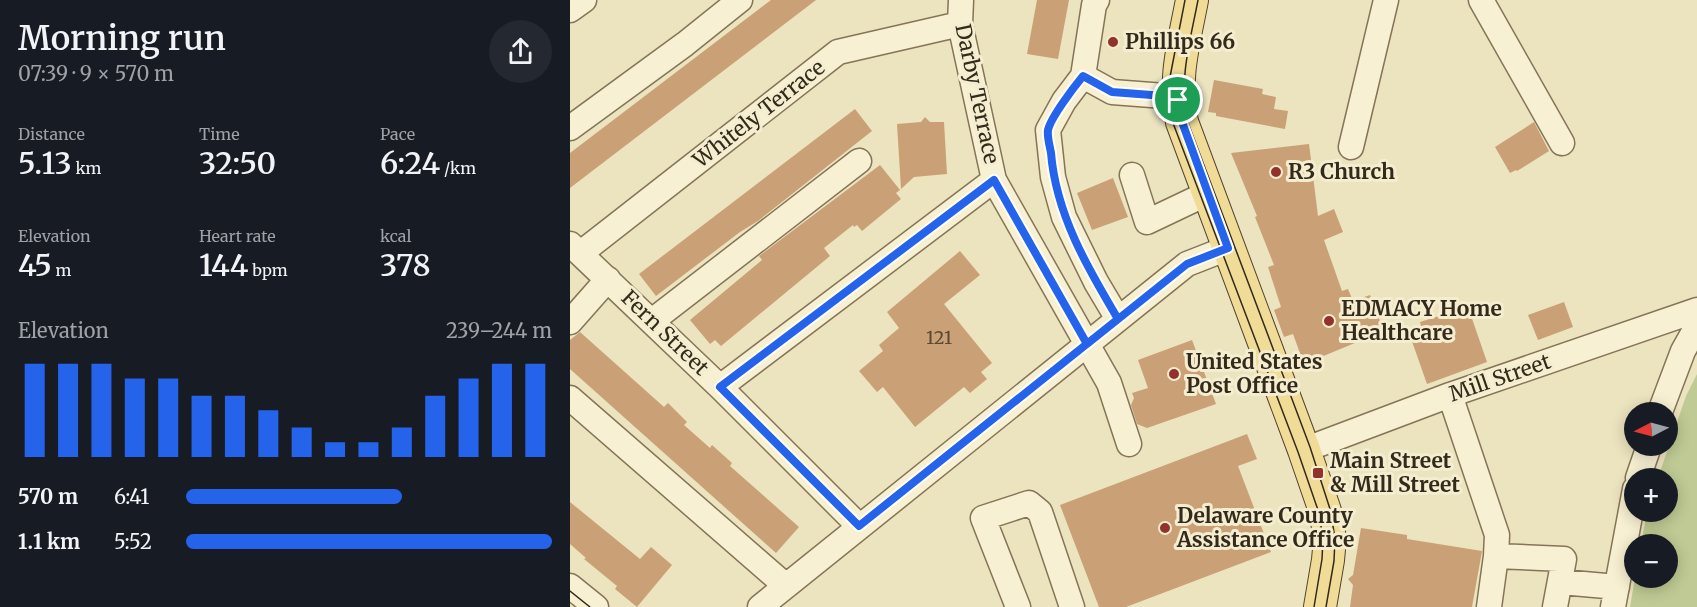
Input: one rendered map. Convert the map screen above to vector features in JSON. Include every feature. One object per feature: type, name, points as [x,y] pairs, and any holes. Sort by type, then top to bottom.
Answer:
[{"type":"main road","points":[[1192,0],[1177,80],[1182,122],[1325,511],[1330,538],[1320,607]]},
{"type":"street","points":[[570,10],[584,0]]},
{"type":"street","points":[[570,128],[685,44],[740,0]]},
{"type":"street","points":[[1098,0],[1094,5],[1083,76],[1064,101],[1048,130],[1053,177],[1064,217],[1096,282],[1118,319]]},
{"type":"street","points":[[1351,147],[1386,0]]},
{"type":"street","points":[[1481,0],[1562,143]]},
{"type":"street","name":"Darby Terrace","points":[[961,12],[994,180],[1109,383],[1129,444]]},
{"type":"street","name":"Whitely Terrace","points":[[576,248],[838,52],[961,12]]},
{"type":"street","points":[[1083,76],[1112,92],[1178,97]]},
{"type":"street","points":[[652,321],[859,161]]},
{"type":"street","points":[[1132,175],[1147,222],[1208,193]]},
{"type":"street","points":[[720,387],[994,180]]},
{"type":"street","name":"Fern Street","points":[[576,248],[859,526]]},
{"type":"street","points":[[760,607],[1187,264],[1228,248]]},
{"type":"street","points":[[570,322],[608,279]]},
{"type":"street","name":"Mill Street","points":[[1304,450],[1450,395],[1697,310]]},
{"type":"street","points":[[1664,402],[1683,351],[1697,326]]},
{"type":"street","points":[[1450,395],[1496,545],[1489,607]]},
{"type":"street","points":[[570,398],[786,586]]},
{"type":"street","points":[[1018,607],[983,518],[1029,502],[1040,512],[1072,607]]},
{"type":"street","points":[[1561,582],[1615,597],[1629,522]]},
{"type":"street","points":[[1496,545],[1564,559],[1555,607]]},
{"type":"street","points":[[570,586],[596,607]]},
{"type":"green space","points":[[1697,374],[1697,607],[1630,607],[1633,588],[1678,588],[1678,534],[1643,534],[1645,522],[1678,522],[1678,468],[1661,468],[1666,456],[1678,456],[1678,419]]},
{"type":"building","points":[[771,0],[816,0],[570,188],[570,153]]},
{"type":"building","points":[[1037,0],[1069,0],[1058,59],[1027,54]]},
{"type":"building","points":[[1214,80],[1263,89],[1262,94],[1276,97],[1274,109],[1288,111],[1285,129],[1216,116],[1216,113],[1208,112]]},
{"type":"building","points":[[855,109],[872,131],[758,221],[740,232],[656,296],[639,274]]},
{"type":"building","points":[[925,117],[930,122],[944,122],[947,174],[914,177],[901,189],[897,124],[921,122]]},
{"type":"building","points":[[1534,122],[1549,151],[1510,173],[1495,147]]},
{"type":"building","points":[[1309,144],[1318,216],[1334,209],[1343,232],[1324,240],[1342,291],[1348,289],[1353,301],[1370,295],[1384,331],[1304,364],[1293,334],[1284,337],[1274,310],[1281,307],[1268,267],[1274,265],[1231,153]]},
{"type":"building","points":[[880,165],[900,190],[896,193],[901,199],[862,231],[857,225],[854,227],[853,225],[824,248],[830,256],[721,346],[715,340],[710,344],[690,320],[762,260],[759,256]]},
{"type":"building","points":[[1113,178],[1128,217],[1092,230],[1077,193]]},
{"type":"building","points":[[960,251],[980,275],[944,304],[992,363],[981,372],[987,379],[970,393],[964,387],[915,427],[883,387],[877,392],[859,371],[883,351],[879,345],[899,328],[887,312]]},
{"type":"building","points":[[1564,302],[1573,327],[1538,340],[1528,315]]},
{"type":"building","points":[[1468,307],[1487,362],[1427,384],[1408,330],[1421,326],[1420,322]]},
{"type":"building","points":[[580,332],[664,407],[668,403],[687,422],[684,425],[710,448],[712,445],[732,463],[730,466],[799,527],[776,553],[570,369],[570,340]]},
{"type":"building","name":"United States Post Office","points":[[1192,340],[1216,404],[1147,428],[1137,424],[1131,405],[1134,398],[1132,393],[1148,388],[1138,360]]},
{"type":"building","name":"Delaware County Assistance Office","points":[[1247,434],[1257,459],[1238,466],[1271,552],[1126,607],[1099,607],[1060,505]]},
{"type":"building","points":[[570,502],[640,559],[651,547],[672,565],[637,607],[615,589],[617,586],[584,559],[586,558],[570,544]]},
{"type":"building","points":[[1361,528],[1407,535],[1407,539],[1482,551],[1472,607],[1350,607],[1353,585],[1348,579],[1353,575]]},
{"type":"tram line","points":[[1185,0],[1170,77],[1168,101],[1173,123],[1319,513],[1323,539],[1322,559],[1314,607]]},
{"type":"tram line","points":[[1198,0],[1185,75],[1187,120],[1310,447],[1330,509],[1335,538],[1334,561],[1326,607]]},
{"type":"tram line","points":[[570,591],[590,607]]},
{"type":"place","name":"Phillips 66","points":[[1113,42]]},
{"type":"place","name":"R3 Church","points":[[1276,172]]},
{"type":"place","name":"EDMACY Home Healthcare","points":[[1329,321]]},
{"type":"place","name":"United States Post Office","points":[[1174,374]]},
{"type":"place","name":"Main Street & Mill Street","points":[[1318,473]]},
{"type":"place","name":"Delaware County Assistance Office","points":[[1165,528]]},
{"type":"route","points":[[1178,100],[1178,97],[1112,92],[1083,76],[1064,101],[1048,130],[1053,177],[1064,217],[1096,282],[1118,319],[1087,344],[859,526],[720,387],[994,180],[1087,344],[1187,264],[1228,248],[1182,122],[1178,100]]}]
